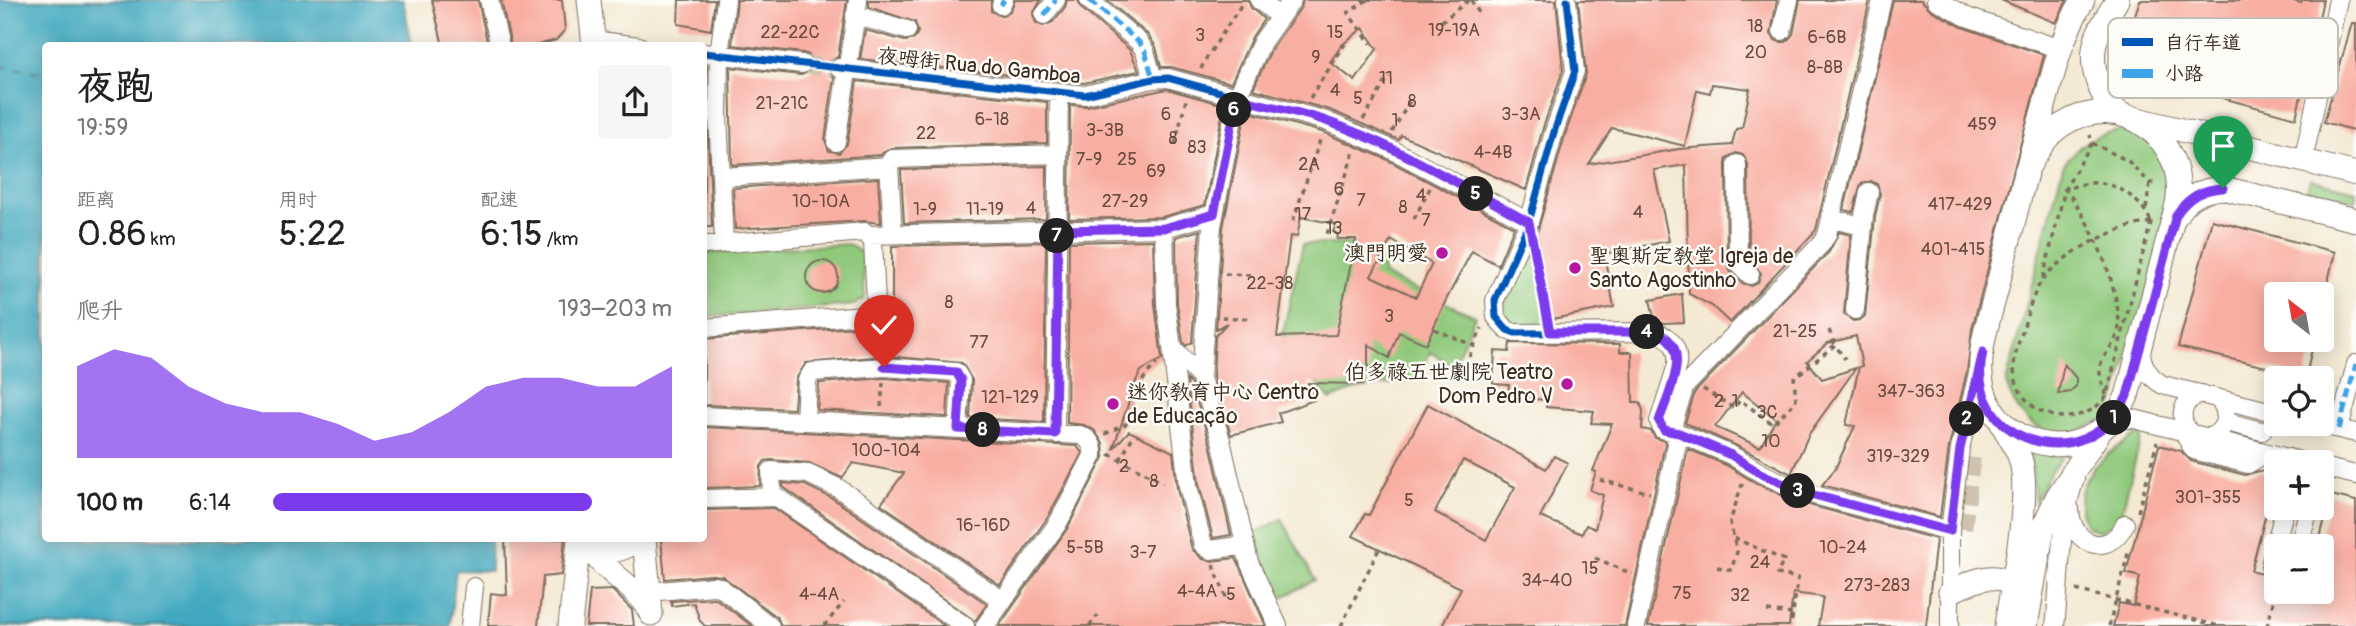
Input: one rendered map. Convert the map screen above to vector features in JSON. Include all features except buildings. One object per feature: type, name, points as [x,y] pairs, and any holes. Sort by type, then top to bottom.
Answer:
[{"type":"main road","points":[[589,0],[591,42]]},
{"type":"main road","points":[[2006,626],[2023,508],[2023,484],[2020,458],[1982,384],[1983,352],[2026,171],[2060,49],[2069,23],[2083,0]]},
{"type":"main road","points":[[2028,617],[2043,528],[2057,497],[2104,428],[2141,345],[2161,224],[2179,186],[2172,157],[2166,146],[2149,128],[2122,115],[2104,97],[2097,82],[2094,64],[2096,38],[2117,0]]},
{"type":"main road","points":[[2026,171],[2046,138],[2067,123],[2097,113],[2122,115],[2356,174]]},
{"type":"main road","points":[[2161,224],[2203,191],[2223,188],[2356,220]]},
{"type":"main road","points":[[1995,413],[2018,434],[2048,444],[2074,442],[2104,428]]},
{"type":"main road","points":[[570,626],[579,542]]},
{"type":"main road","points":[[588,542],[593,554],[636,592],[651,611]]},
{"type":"main road","points":[[590,542],[597,548],[607,551],[627,547],[633,542]]},
{"type":"main road","points":[[644,542],[651,611]]},
{"type":"main road","points":[[1950,592],[1978,579],[1994,577],[2012,583],[2022,594],[2028,617]]},
{"type":"street","points":[[489,0],[499,42]]},
{"type":"street","points":[[724,243],[718,115],[711,54],[726,0]]},
{"type":"street","points":[[1044,15],[1056,0]]},
{"type":"street","points":[[1089,0],[1139,42],[1145,51],[1153,79]]},
{"type":"street","points":[[1259,0],[1279,16]]},
{"type":"street","points":[[1278,626],[1248,562],[1221,440],[1201,378],[1214,214],[1237,98],[1262,42],[1292,0]]},
{"type":"street","points":[[1567,0],[1574,71],[1529,222],[1494,300],[1496,317],[1507,330],[1515,333],[1656,332],[1671,340],[1678,356],[1659,421],[1664,430],[1731,455],[1799,491],[1950,531]]},
{"type":"street","points":[[1782,31],[1789,0]]},
{"type":"street","points":[[1636,626],[1677,444],[1673,423],[1685,386],[1827,235],[1882,0]]},
{"type":"street","points":[[1936,0],[1967,17],[2060,49]]},
{"type":"street","points":[[2334,18],[2338,0]]},
{"type":"street","points":[[836,142],[843,69],[857,8],[907,30]]},
{"type":"street","points":[[711,54],[802,64]]},
{"type":"street","name":"夜呣街 Rua do Gamboa","points":[[843,69],[1092,95],[1153,79],[1168,78],[1326,121],[1384,146],[1529,222]]},
{"type":"street","points":[[1055,434],[1059,92]]},
{"type":"street","points":[[2303,161],[2317,98]]},
{"type":"street","points":[[893,234],[889,162],[894,158],[1058,154]]},
{"type":"street","points":[[1737,164],[1738,263],[1772,296]]},
{"type":"street","points":[[721,177],[889,166]]},
{"type":"street","points":[[1855,310],[1869,192]]},
{"type":"street","points":[[707,245],[860,231],[869,234],[893,234],[1164,228],[1214,214]]},
{"type":"street","points":[[1831,219],[1863,226]]},
{"type":"street","points":[[1164,228],[1166,304],[1188,486],[1206,549],[1245,545]]},
{"type":"street","points":[[707,328],[868,314],[876,303],[873,242],[869,234]]},
{"type":"street","points":[[2141,345],[2143,363],[2153,378],[2164,385],[2264,411]]},
{"type":"street","points":[[1172,347],[1201,378]]},
{"type":"street","points":[[1950,626],[1950,531],[1963,436],[1983,352]]},
{"type":"street","points":[[2348,431],[2356,364]]},
{"type":"street","points":[[805,421],[807,380],[812,372],[884,367],[956,372],[961,380],[958,429]]},
{"type":"street","points":[[2209,396],[2224,407],[2226,422],[2217,434],[2194,435],[2185,427],[2182,414],[2187,402],[2209,396]]},
{"type":"street","points":[[707,416],[1080,435],[1091,443],[1093,456],[1058,523],[985,626]]},
{"type":"street","points":[[2104,428],[2122,419],[2134,419],[2264,452]]},
{"type":"street","points":[[2226,422],[2262,431]]},
{"type":"street","points":[[2194,435],[2194,450],[2234,461],[2248,464],[2264,454]]},
{"type":"street","points":[[1963,436],[1969,444],[1972,456]]},
{"type":"street","points":[[2055,626],[2060,586],[2062,525],[2079,466]]},
{"type":"street","points":[[2334,470],[2356,475]]},
{"type":"street","points":[[772,497],[771,471],[807,474],[838,488],[1003,601]]},
{"type":"street","points":[[2069,495],[2071,524],[2081,539],[2098,544],[2107,543],[2115,539],[2125,524]]},
{"type":"street","points":[[707,499],[777,497],[965,626]]},
{"type":"street","points":[[651,611],[713,586],[720,587],[770,626]]},
{"type":"street","points":[[470,626],[474,587]]},
{"type":"path","points":[[1203,62],[1244,0]]},
{"type":"path","points":[[1367,0],[1348,13],[1371,44]]},
{"type":"path","points":[[1441,22],[1470,0],[1479,13]]},
{"type":"path","points":[[1299,114],[1345,44]]},
{"type":"path","points":[[1327,234],[1357,135],[1389,76]]},
{"type":"path","points":[[1175,144],[1188,92],[1194,93],[1196,86]]},
{"type":"path","points":[[1384,146],[1410,102]]},
{"type":"path","points":[[1293,221],[1326,121]]},
{"type":"path","points":[[2115,399],[2078,416],[2058,418],[2039,411],[2026,398],[2017,383],[2014,370],[2017,350],[2042,280],[2065,190],[2092,143],[2128,161],[2150,183],[2146,209]]},
{"type":"path","points":[[1414,219],[1437,174]]},
{"type":"path","points":[[2065,190],[2084,184],[2101,183],[2113,186],[2146,209],[2161,224]]},
{"type":"path","points":[[2065,190],[2077,204],[2096,241],[2114,295],[2119,325],[2116,340],[2101,363],[2100,374],[2115,399]]},
{"type":"path","points":[[1529,222],[1550,332]]},
{"type":"path","points":[[2042,280],[2062,261],[2096,241],[2127,228],[2161,224]]},
{"type":"path","points":[[2115,399],[2161,224]]},
{"type":"path","points":[[1209,272],[1253,275]]},
{"type":"path","points":[[1465,366],[1494,300]]},
{"type":"path","points":[[1206,316],[1250,319]]},
{"type":"path","points":[[1434,329],[1474,346]]},
{"type":"path","points":[[1829,330],[1845,359]]},
{"type":"path","points":[[1689,381],[1734,408],[1741,400],[1773,425],[1796,401],[1794,378],[1835,345]]},
{"type":"path","points":[[880,425],[884,367]]},
{"type":"path","points":[[1091,443],[1128,423],[1140,382],[1149,370]]},
{"type":"path","points":[[1120,460],[1132,438]]},
{"type":"path","points":[[1091,443],[1163,482]]},
{"type":"path","points":[[1717,567],[1731,570],[1737,552],[1730,522],[1748,466]]},
{"type":"path","points":[[1600,480],[1665,497]]},
{"type":"path","points":[[1734,538],[1784,559],[1777,574],[1798,578],[1791,626]]},
{"type":"path","points":[[1206,549],[1227,598]]},
{"type":"path","points":[[1341,626],[1379,549]]},
{"type":"path","points":[[1595,558],[1647,580]]},
{"type":"path","points":[[2060,586],[2218,626]]},
{"type":"path","points":[[824,626],[844,602]]},
{"type":"path","points":[[2267,626],[2273,604]]},
{"type":"path","points":[[1767,611],[1793,614]]},
{"type":"path","points":[[1090,626],[1098,615]]},
{"type":"green space","points":[[2115,131],[2136,131],[2153,139],[2181,189],[2109,417],[2073,433],[2046,432],[2028,421],[2015,403],[2006,383],[2063,166],[2085,143],[2099,135]]},
{"type":"green space","points":[[2310,179],[2356,191],[2356,201],[2307,190]]},
{"type":"green space","points":[[1534,225],[1553,327],[1518,327],[1505,321],[1500,300]]},
{"type":"green space","points":[[848,244],[862,253],[865,298],[854,305],[707,317],[707,253]]},
{"type":"green space","points":[[1303,244],[1356,244],[1385,255],[1383,275],[1475,316],[1453,366],[1430,352],[1417,379],[1353,390],[1330,400],[1282,336]]},
{"type":"green space","points":[[2143,431],[2122,511],[2112,524],[2100,531],[2087,527],[2081,511],[2080,496],[2085,482],[2104,458]]},
{"type":"green space","points":[[2027,448],[2044,455],[2063,457],[2051,471],[2035,502],[2032,467]]},
{"type":"green space","points":[[1282,519],[1315,580],[1283,597],[1250,536]]},
{"type":"water","points":[[0,0],[403,0],[411,42],[42,42],[42,542],[490,542],[491,571],[456,570],[450,626],[0,626]]},
{"type":"ferry route","points":[[0,66],[42,72]]},
{"type":"tunnel","points":[[802,64],[839,68]]},
{"type":"tunnel","points":[[1963,529],[1972,456]]},
{"type":"marked path","points":[[1001,5],[1004,0]]},
{"type":"marked path","points":[[1044,15],[1056,0]]},
{"type":"marked path","points":[[1089,0],[1139,42],[1145,51],[1153,79]]},
{"type":"marked path","points":[[2339,429],[2356,364]]},
{"type":"cycle path","points":[[1567,0],[1575,71],[1554,132],[1529,222],[1495,300],[1496,317],[1507,330],[1515,333],[1662,334],[1673,344],[1677,354],[1677,365],[1659,421],[1662,429],[1679,433],[1731,455],[1799,491],[1950,531]]},
{"type":"cycle path","points":[[707,53],[1085,95],[1168,78],[1326,121],[1391,149],[1529,222]]},
{"type":"place","name":"澳門明愛","points":[[1442,253]]},
{"type":"place","name":"聖奧斯定教堂 Igreja de Santo Agostinho","points":[[1575,268]]},
{"type":"place","name":"伯多祿五世劇院 Teatro Dom Pedro V","points":[[1567,384]]},
{"type":"place","name":"迷你教育中心 Centro de Educação","points":[[1113,404]]},
{"type":"route","points":[[884,367],[956,372],[961,380],[958,429],[1055,434],[1058,230],[1164,228],[1214,214],[1237,98],[1326,121],[1391,149],[1529,222],[1550,332],[1656,332],[1671,340],[1678,356],[1659,421],[1664,430],[1679,433],[1731,455],[1760,473],[1799,491],[1950,531],[1960,449],[1983,352],[1982,384],[1988,402],[2013,431],[2036,442],[2061,444],[2085,439],[2101,430],[2119,412],[2127,396],[2176,215],[2196,194],[2223,188]]}]
